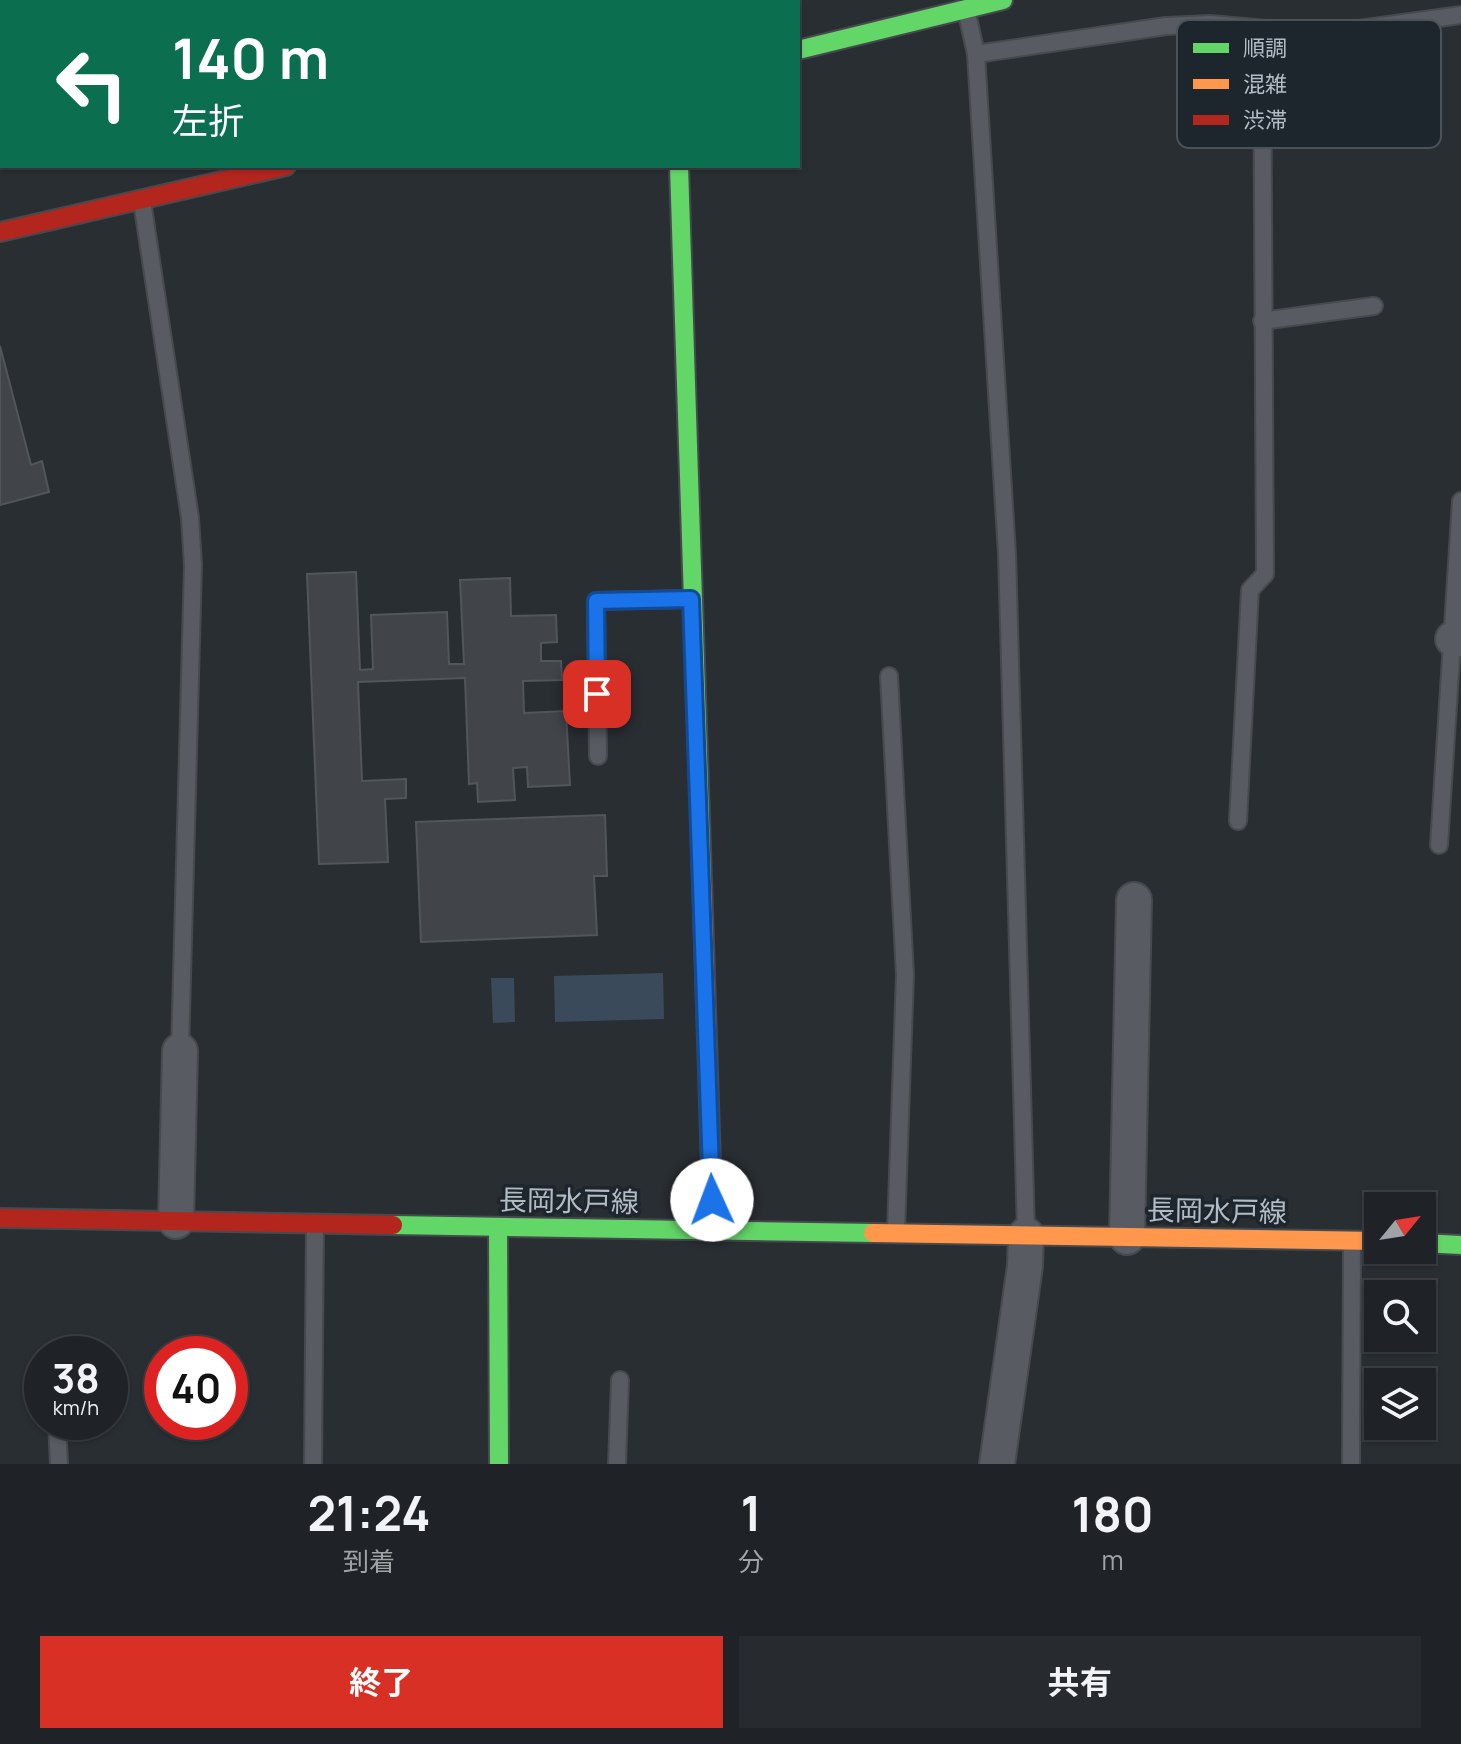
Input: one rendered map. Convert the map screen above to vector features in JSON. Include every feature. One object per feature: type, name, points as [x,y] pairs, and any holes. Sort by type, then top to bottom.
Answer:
[{"type":"street","points":[[800,49],[964,5],[1003,0]]},
{"type":"street","points":[[0,232],[278,168]]},
{"type":"street","points":[[679,168],[713,1229]]},
{"type":"street","points":[[1127,1237],[1134,900]]},
{"type":"street","points":[[176,1221],[180,1051]]},
{"type":"street","name":"長岡水戸線","points":[[0,1218],[1364,1240]]},
{"type":"street","points":[[498,1227],[499,1464]]},
{"type":"street","points":[[997,1464],[1025,1266],[1026,1235]]},
{"type":"street","points":[[1436,1244],[1461,1245]]},
{"type":"lane","points":[[964,5],[976,54],[1007,554],[1026,1235]]},
{"type":"lane","points":[[1425,20],[1461,15]]},
{"type":"lane","points":[[976,54],[1177,26]]},
{"type":"lane","points":[[1238,821],[1250,590],[1265,574],[1262,148]]},
{"type":"lane","points":[[142,200],[190,518],[193,565],[180,1051]]},
{"type":"lane","points":[[1262,321],[1374,306]]},
{"type":"lane","points":[[1439,845],[1457,639],[1461,501]]},
{"type":"lane","points":[[598,756],[596,601],[691,599]]},
{"type":"lane","points":[[889,676],[905,975],[896,1233]]},
{"type":"lane","points":[[313,1464],[315,1224]]},
{"type":"lane","points":[[1351,1464],[1352,1240]]},
{"type":"lane","points":[[617,1464],[620,1380]]},
{"type":"lane","points":[[58,1440],[59,1464]]},
{"type":"water","points":[[663,973],[664,1019],[555,1022],[554,976]]},
{"type":"water","points":[[491,978],[514,978],[515,1022],[493,1023]]},
{"type":"building","points":[[0,346],[31,465],[42,461],[49,492],[0,505]]},
{"type":"building","points":[[356,572],[360,670],[373,669],[371,615],[447,612],[449,664],[464,664],[460,580],[510,578],[511,616],[556,615],[557,642],[541,643],[541,661],[561,661],[562,680],[523,681],[524,713],[566,711],[570,785],[528,787],[527,767],[513,768],[515,800],[478,802],[477,783],[469,784],[465,678],[358,682],[362,781],[406,779],[406,798],[385,799],[388,862],[319,864],[307,574]]},
{"type":"building","points":[[605,815],[607,876],[594,876],[597,935],[421,942],[416,822]]},
{"type":"traffic: fast","points":[[800,50],[1003,0]]},
{"type":"traffic: fast","points":[[679,168],[702,880]]},
{"type":"traffic: fast","points":[[393,1225],[873,1233]]},
{"type":"traffic: fast","points":[[498,1227],[499,1464]]},
{"type":"traffic: fast","points":[[1436,1244],[1461,1245]]},
{"type":"traffic: slow","points":[[702,880],[713,1229]]},
{"type":"traffic: slow","points":[[873,1233],[1364,1241]]},
{"type":"traffic: jam","points":[[0,232],[277,168]]},
{"type":"traffic: jam","points":[[0,1218],[393,1225]]},
{"type":"route","points":[[597,694],[596,601],[691,599],[712,1200]]}]
